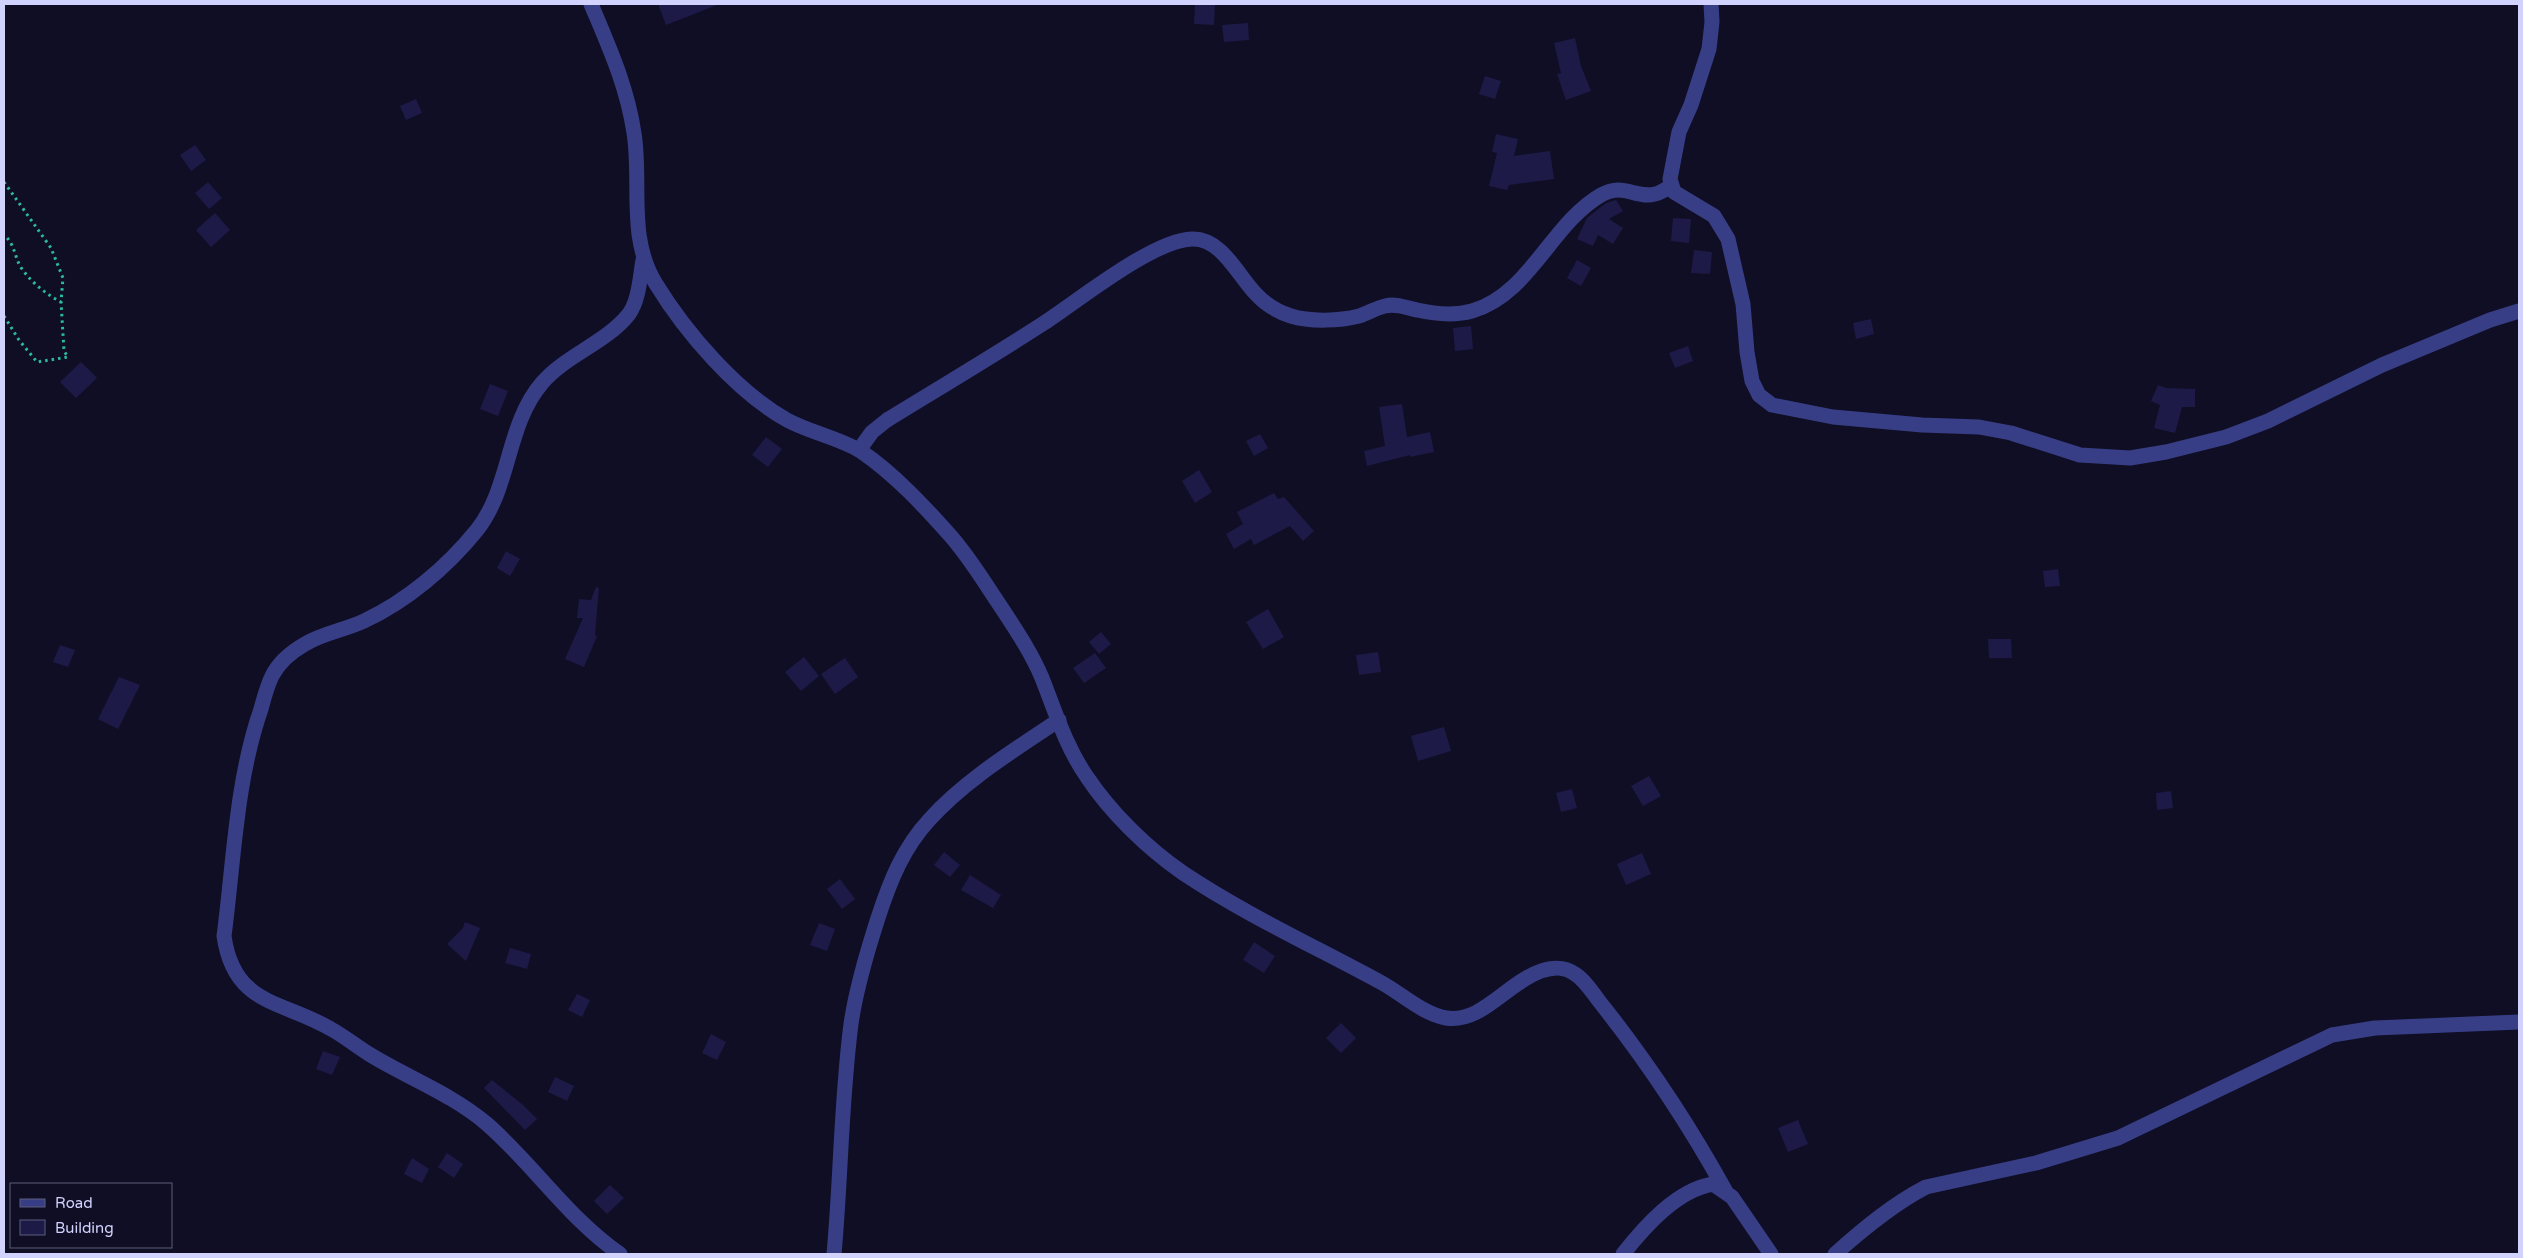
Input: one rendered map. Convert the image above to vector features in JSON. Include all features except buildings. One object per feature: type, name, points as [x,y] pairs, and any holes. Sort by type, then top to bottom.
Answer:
[{"type":"street","points":[[591,4],[624,83],[635,136],[637,213],[643,260],[636,299],[629,313],[610,330],[555,370],[542,383],[528,403],[510,447],[490,510],[478,529],[450,559],[423,583],[391,607],[363,622],[306,643],[284,658],[271,676],[250,742],[224,936],[227,957],[237,976],[253,992],[274,1004],[330,1028],[369,1054],[462,1106],[486,1123],[518,1154],[575,1217],[620,1254]]},
{"type":"street","points":[[1711,4],[1712,22],[1709,49],[1691,105],[1679,132],[1670,179],[1671,186],[1680,196],[1714,216],[1728,239],[1743,304],[1747,352],[1752,381],[1764,401],[1786,409],[1833,417],[1922,425],[1979,427],[2011,433],[2080,455],[2130,458],[2166,452],[2226,437],[2268,421],[2382,365],[2490,320],[2519,311]]},
{"type":"street","points":[[859,450],[872,432],[887,420],[1019,339],[1126,267],[1174,243],[1191,239],[1210,244],[1229,260],[1263,300],[1276,311],[1295,318],[1348,318],[1395,305],[1440,313],[1462,313],[1475,310],[1513,286],[1583,208],[1602,194],[1620,188],[1643,194],[1654,194],[1671,186]]},
{"type":"street","points":[[643,260],[656,285],[704,348],[759,401],[785,419],[810,432],[859,450],[912,496],[951,536],[979,572],[1022,637],[1067,742],[1086,776],[1123,820],[1179,870],[1238,906],[1323,950],[1436,1016],[1453,1019],[1470,1016],[1522,980],[1543,970],[1559,967],[1575,973],[1586,984],[1641,1055],[1700,1146],[1725,1190],[1745,1214],[1771,1254]]},
{"type":"street","points":[[834,1254],[841,1128],[851,1023],[870,940],[887,889],[901,857],[931,818],[989,769],[1059,720]]},
{"type":"street","points":[[1834,1254],[1874,1221],[1910,1195],[1926,1187],[2036,1163],[2118,1138],[2332,1034],[2374,1028],[2519,1022]]},
{"type":"street","points":[[1623,1254],[1649,1225],[1690,1191],[1713,1184],[1725,1190]]},
{"type":"path","points":[[4,182],[51,248],[64,278],[61,302],[62,340],[64,352],[68,356],[37,362],[4,316]]},
{"type":"path","points":[[4,236],[12,242],[21,268],[45,293],[61,302]]}]
